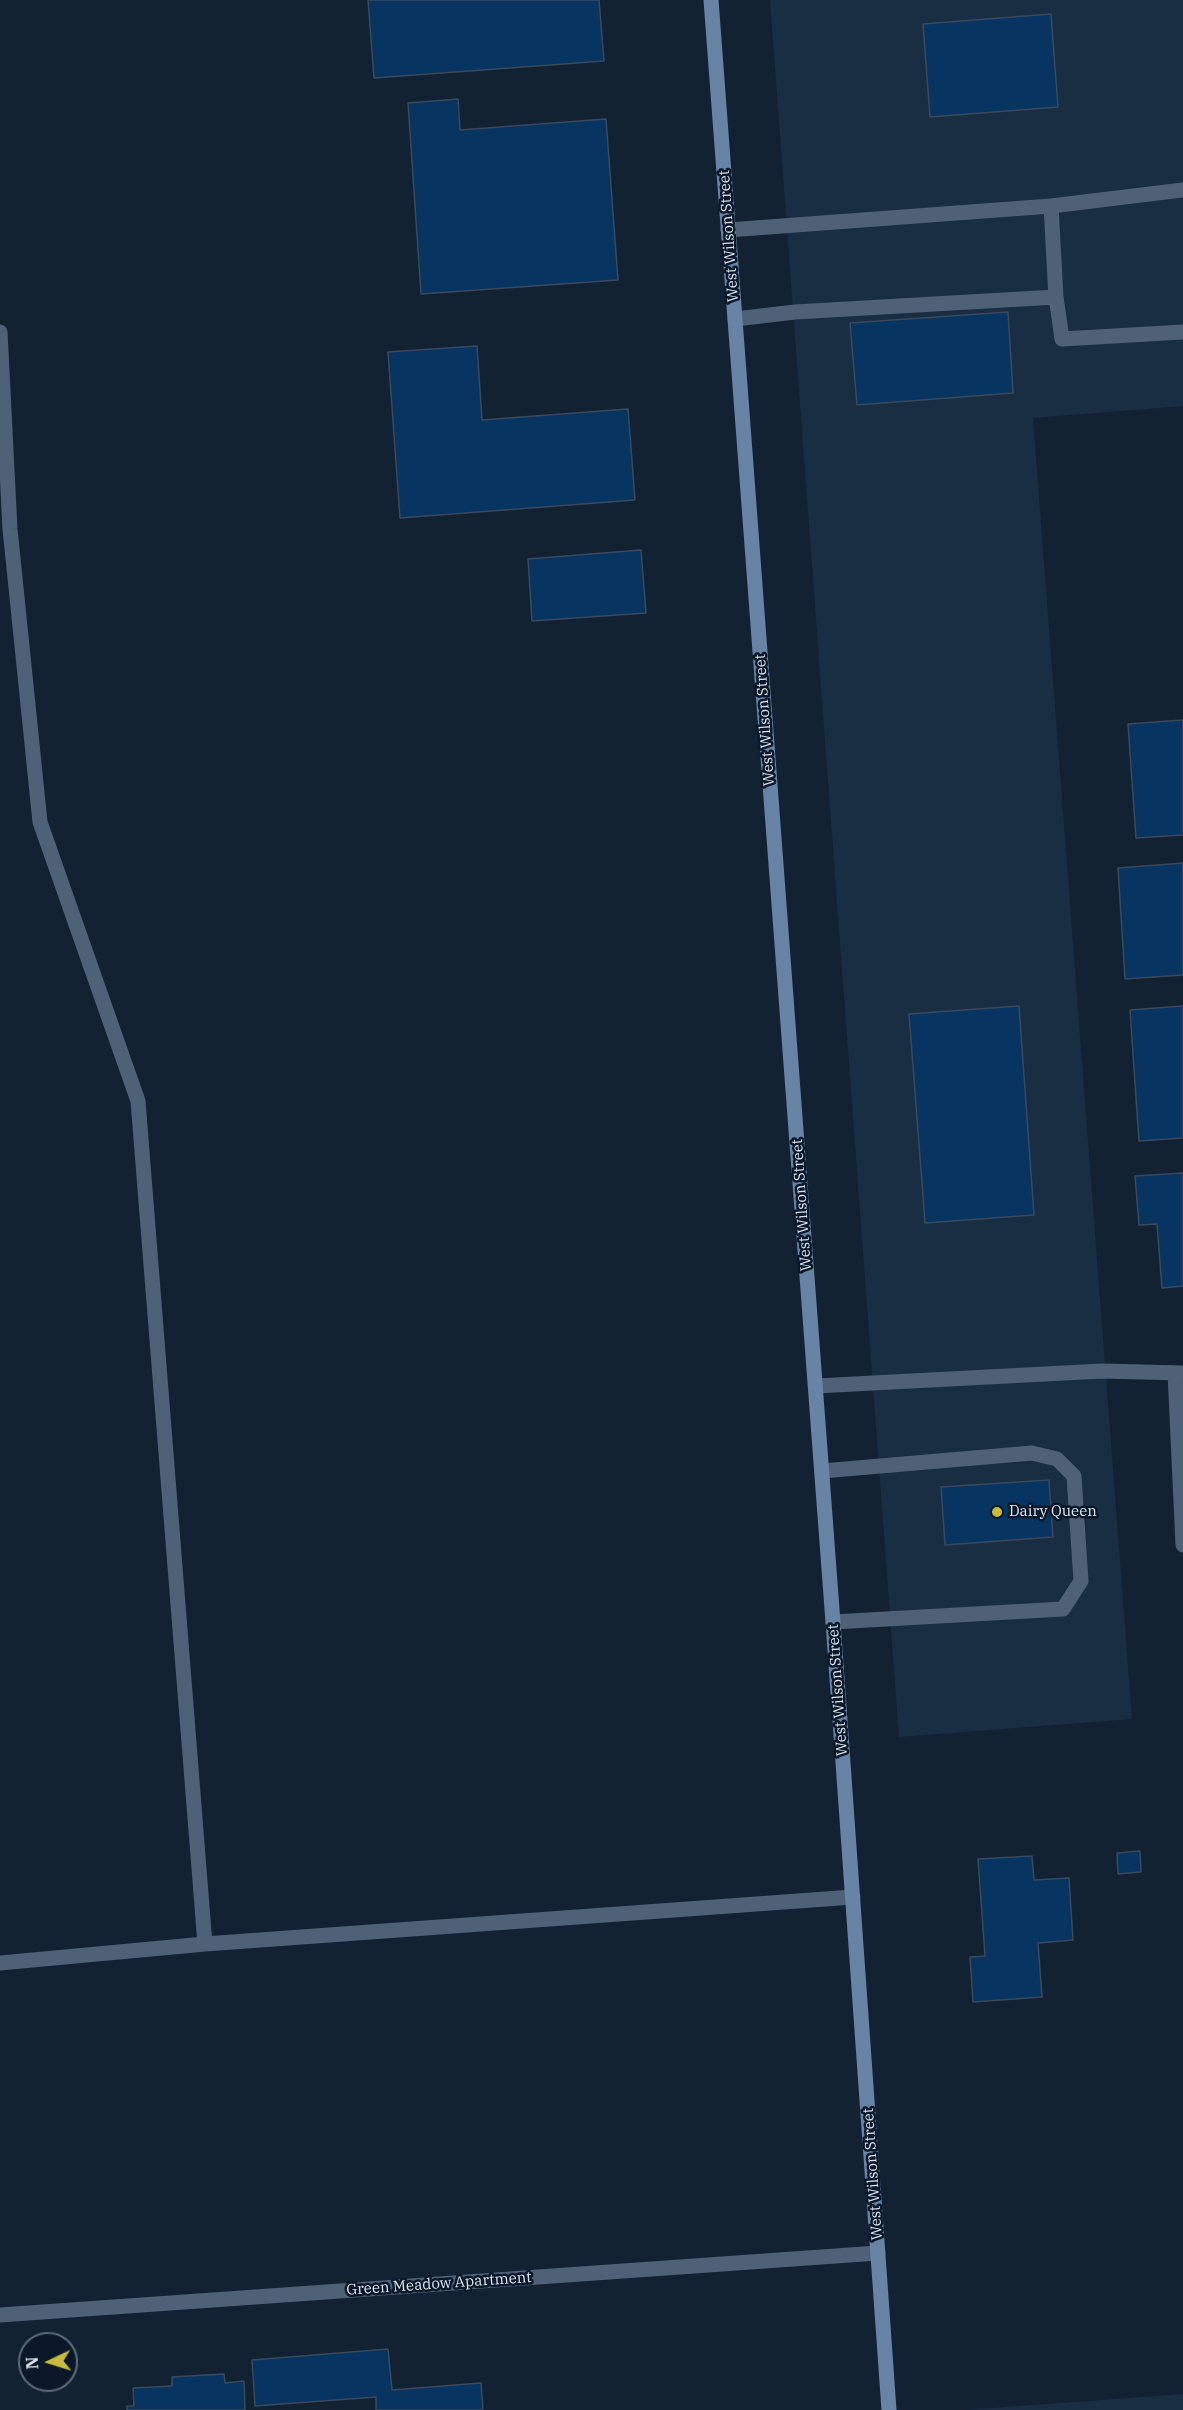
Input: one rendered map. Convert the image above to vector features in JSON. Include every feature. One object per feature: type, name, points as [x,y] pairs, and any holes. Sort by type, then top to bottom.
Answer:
[{"type":"main road","name":"West Wilson Street","points":[[711,0],[816,1386],[889,2410]]},
{"type":"street","points":[[728,230],[1051,206],[1183,190]]},
{"type":"street","points":[[1051,206],[1056,297],[1062,339],[1183,332]]},
{"type":"street","points":[[735,319],[795,312],[1056,297]]},
{"type":"street","points":[[0,332],[5,530],[40,822],[138,1101],[205,1944]]},
{"type":"street","points":[[816,1386],[1102,1371],[1179,1373],[1183,1545]]},
{"type":"street","points":[[822,1471],[1032,1453],[1057,1459],[1074,1476],[1081,1581],[1063,1609],[833,1622]]},
{"type":"street","points":[[0,1963],[205,1944],[853,1897]]},
{"type":"street","name":"Green Meadow Apartment","points":[[0,2315],[878,2253]]},
{"type":"shaded area","points":[[770,0],[1183,0],[1183,406],[1033,418],[1132,1719],[899,1737]]},
{"type":"shaded area","points":[[1183,2394],[1183,2410],[965,2410]]},
{"type":"building","points":[[368,0],[599,0],[604,61],[374,78]]},
{"type":"building","points":[[1051,14],[1058,107],[930,117],[923,24]]},
{"type":"building","points":[[458,99],[460,130],[606,119],[618,280],[421,294],[408,103]]},
{"type":"building","points":[[1008,312],[1013,393],[857,405],[850,323]]},
{"type":"building","points":[[477,346],[482,420],[628,409],[635,500],[400,518],[388,352]]},
{"type":"building","points":[[641,550],[646,613],[532,621],[528,559]]},
{"type":"building","points":[[1183,720],[1183,835],[1136,838],[1128,724]]},
{"type":"building","points":[[1183,863],[1183,975],[1125,979],[1118,868]]},
{"type":"building","points":[[1019,1006],[1034,1215],[925,1223],[909,1014]]},
{"type":"building","points":[[1183,1006],[1183,1138],[1139,1141],[1130,1010]]},
{"type":"building","points":[[1183,1173],[1183,1286],[1162,1288],[1157,1224],[1139,1225],[1135,1176]]},
{"type":"building","name":"Dairy Queen","points":[[1049,1480],[1053,1537],[945,1545],[941,1487]]},
{"type":"building","points":[[1140,1851],[1141,1872],[1118,1874],[1117,1853]]},
{"type":"building","points":[[1032,1856],[1034,1880],[1069,1878],[1073,1940],[1038,1943],[1042,1997],[973,2002],[970,1957],[985,1956],[978,1859]]},
{"type":"building","points":[[388,2349],[392,2390],[481,2383],[483,2410],[376,2410],[376,2397],[255,2406],[252,2360]]},
{"type":"building","points":[[224,2374],[225,2383],[244,2381],[245,2410],[127,2410],[127,2406],[134,2406],[133,2388],[172,2386],[172,2377]]},
{"type":"place","name":"Dairy Queen","points":[[997,1512]]}]
